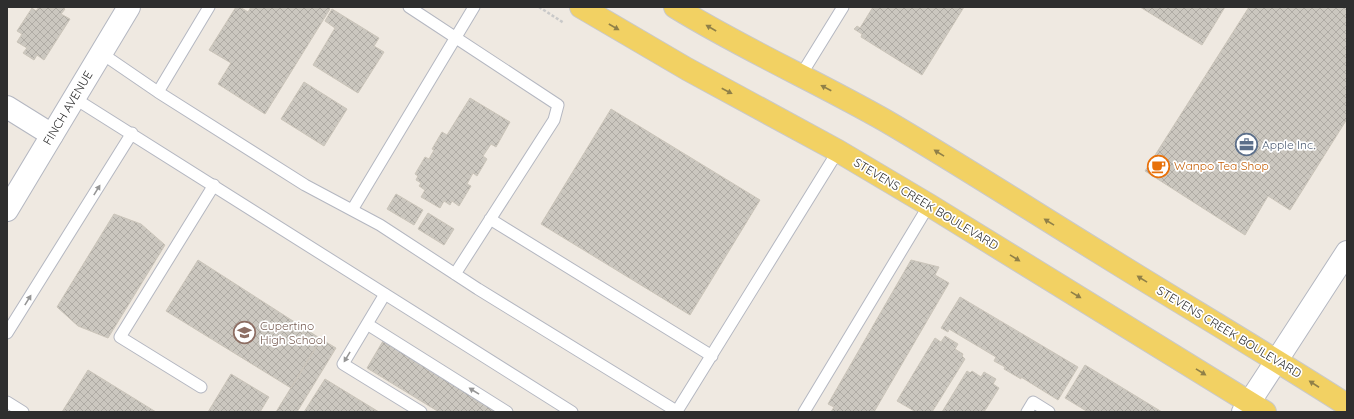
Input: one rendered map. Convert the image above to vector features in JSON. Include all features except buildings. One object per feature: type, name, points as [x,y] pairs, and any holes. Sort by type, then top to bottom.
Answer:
[{"type":"main road","name":"STEVENS CREEK BOULEVARD","points":[[581,7],[687,70],[838,151],[929,205],[1253,409]]},
{"type":"main road","name":"STEVENS CREEK BOULEVARD","points":[[675,7],[738,44],[847,99],[911,136],[1153,286],[1277,360],[1347,405]]},
{"type":"street","name":"FINCH AVENUE","points":[[7,210],[129,7]]},
{"type":"street","points":[[7,107],[52,135]]},
{"type":"street","points":[[1253,409],[1277,360],[1347,252]]},
{"type":"lane","points":[[158,92],[209,7]]},
{"type":"lane","points":[[409,7],[558,104],[554,120],[455,274]]},
{"type":"lane","points":[[352,210],[474,7]]},
{"type":"lane","points":[[801,75],[842,7]]},
{"type":"lane","points":[[101,53],[158,92],[304,185],[380,225],[455,274],[677,412],[838,151]]},
{"type":"lane","points":[[74,98],[132,133],[572,412]]},
{"type":"lane","points":[[7,333],[132,133]]},
{"type":"lane","points":[[201,387],[120,337],[214,185]]},
{"type":"lane","points":[[804,412],[929,205]]},
{"type":"lane","points":[[490,219],[712,356]]},
{"type":"lane","points":[[385,294],[343,364],[421,412]]},
{"type":"lane","points":[[367,324],[508,412]]},
{"type":"lane","points":[[7,402],[23,412]]},
{"type":"lane","points":[[1027,412],[1033,402],[1049,412]]},
{"type":"path","points":[[539,7],[571,26]]},
{"type":"place","name":"Apple Inc.","points":[[1246,145]]},
{"type":"place","name":"Wanpo Tea Shop","points":[[1159,166]]},
{"type":"place","name":"Cupertino High School","points":[[244,333]]}]
